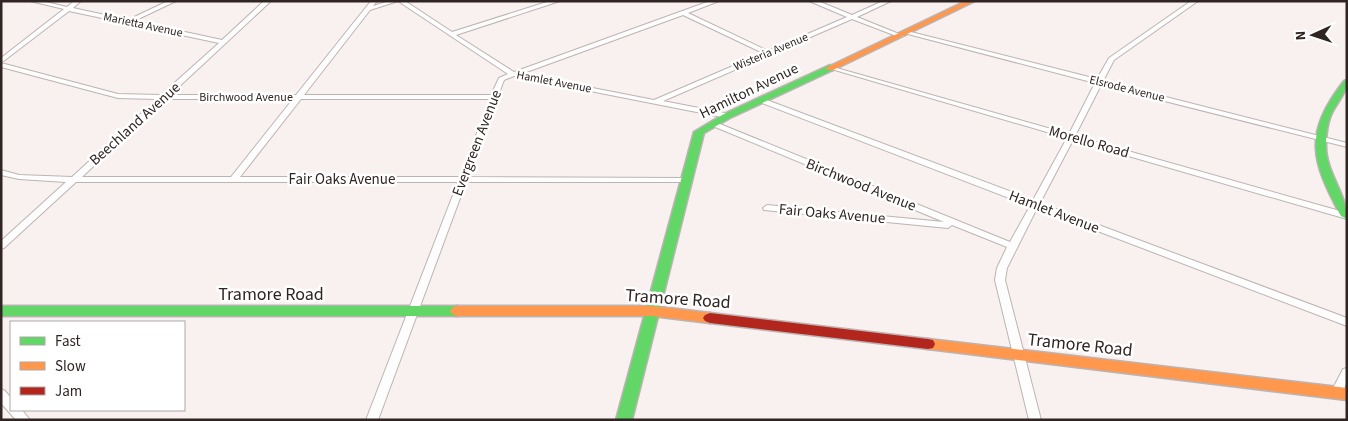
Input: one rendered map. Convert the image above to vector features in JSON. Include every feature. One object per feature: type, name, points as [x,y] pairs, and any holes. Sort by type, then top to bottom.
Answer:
[{"type":"street","name":"Marietta Avenue","points":[[33,1],[224,42]]},
{"type":"street","points":[[1,61],[78,1]]},
{"type":"street","points":[[127,22],[173,1]]},
{"type":"street","name":"Beechland Avenue","points":[[1,246],[268,1]]},
{"type":"street","points":[[234,179],[374,1]]},
{"type":"street","points":[[368,10],[396,1]]},
{"type":"street","name":"Hamlet Avenue","points":[[401,1],[512,74],[727,116]]},
{"type":"street","points":[[452,34],[557,1]]},
{"type":"street","name":"Evergreen Avenue","points":[[372,420],[501,79],[716,1]]},
{"type":"street","name":"Elsrode Avenue","points":[[812,1],[852,17],[904,34],[1347,145]]},
{"type":"street","name":"Wisteria Avenue","points":[[654,102],[888,1]]},
{"type":"street","name":"Hamilton Avenue","points":[[624,420],[684,180],[699,132],[727,116],[972,1]]},
{"type":"street","points":[[1035,420],[1000,280],[1002,268],[1098,82],[1114,56],[1195,1]]},
{"type":"street","points":[[683,13],[768,53]]},
{"type":"street","name":"Birchwood Avenue","points":[[1,65],[118,96],[494,97]]},
{"type":"street","name":"Morello Road","points":[[831,68],[1347,216]]},
{"type":"street","points":[[1347,83],[1338,91],[1324,116],[1320,138],[1320,149],[1325,173],[1347,216]]},
{"type":"street","name":"Hamlet Avenue","points":[[761,101],[1347,322]]},
{"type":"street","name":"Birchwood Avenue","points":[[712,124],[857,182],[957,226],[1012,246]]},
{"type":"street","name":"Fair Oaks Avenue","points":[[1,172],[32,179],[684,180]]},
{"type":"street","name":"Fair Oaks Avenue","points":[[767,208],[957,226]]},
{"type":"street","name":"Tramore Road","points":[[1,311],[652,311],[1342,393]]},
{"type":"street","points":[[1342,393],[1347,372]]},
{"type":"street","points":[[1,394],[10,405]]},
{"type":"traffic: fast","points":[[624,420],[699,132],[727,116],[830,68]]},
{"type":"traffic: fast","points":[[1347,83],[1334,100],[1321,133],[1323,165],[1347,216]]},
{"type":"traffic: fast","points":[[1,311],[457,311]]},
{"type":"traffic: slow","points":[[830,68],[972,1]]},
{"type":"traffic: slow","points":[[457,311],[652,311],[710,318]]},
{"type":"traffic: slow","points":[[928,344],[1347,394]]},
{"type":"traffic: jam","points":[[710,318],[928,344]]}]
